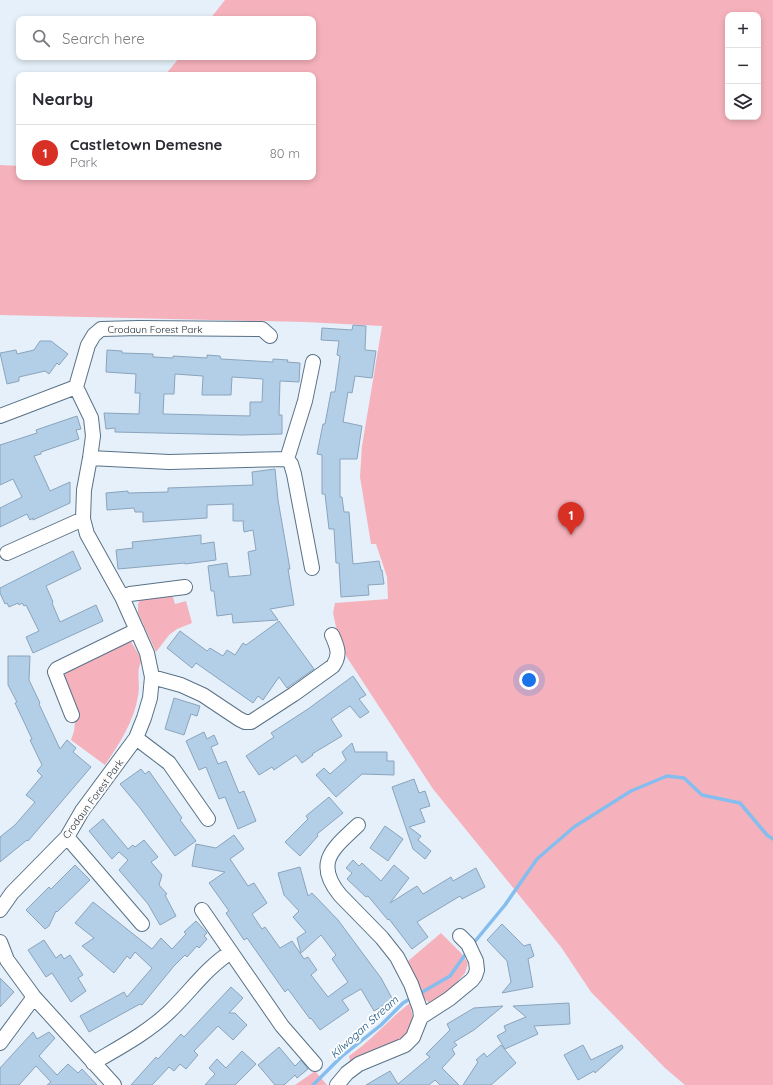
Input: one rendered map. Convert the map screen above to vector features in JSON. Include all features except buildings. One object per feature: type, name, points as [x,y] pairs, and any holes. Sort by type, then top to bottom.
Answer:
[{"type":"street","name":"Crodaun Forest Park","points":[[0,910],[12,893],[67,837],[82,811],[136,738],[150,698],[152,677],[149,659],[122,597],[87,534],[83,519],[84,490],[93,436],[91,418],[76,387],[88,345],[94,335],[101,329],[262,329],[270,336]]},
{"type":"street","points":[[287,459],[304,401],[313,362]]},
{"type":"street","points":[[0,416],[76,387]]},
{"type":"street","points":[[90,458],[163,462],[287,459]]},
{"type":"street","points":[[287,459],[291,464],[294,474],[312,568]]},
{"type":"street","points":[[6,553],[83,519]]},
{"type":"street","points":[[122,597],[130,594],[185,587]]},
{"type":"street","points":[[72,715],[55,672],[57,669],[137,630]]},
{"type":"street","points":[[152,677],[192,690],[208,698],[239,719],[245,722],[251,722],[333,666],[336,661],[338,650],[332,635]]},
{"type":"street","points":[[136,738],[169,763],[208,819]]},
{"type":"street","points":[[354,834],[334,847],[330,855],[327,870],[330,882],[398,957],[411,984],[421,1017]]},
{"type":"street","points":[[67,837],[142,924]]},
{"type":"street","points":[[202,910],[282,1026],[315,1064]]},
{"type":"street","points":[[0,942],[7,960],[34,997],[114,1085]]},
{"type":"street","points":[[337,1085],[347,1073],[359,1064],[405,1045],[413,1037],[421,1017],[449,999],[472,980],[475,976],[477,965],[467,945]]},
{"type":"street","points":[[93,1063],[153,1026],[169,1012],[213,966],[231,952]]},
{"type":"street","points":[[0,1043],[34,997]]},
{"type":"shaded area","points":[[225,0],[773,0],[773,1085],[685,1085],[665,1068],[591,992],[561,947],[433,789],[346,656],[333,613],[335,603],[388,599],[387,577],[376,544],[371,544],[360,477],[362,446],[382,326],[305,322],[0,315],[0,165],[16,166],[16,180],[316,180],[316,72],[168,72],[178,60],[316,60],[316,16],[212,16]]},
{"type":"shaded area","points":[[165,593],[173,597],[175,604],[186,601],[192,623],[177,629],[169,635],[156,652],[138,613],[138,604],[140,600],[148,595]]},
{"type":"shaded area","points":[[130,640],[142,660],[138,673],[139,687],[136,706],[121,741],[105,765],[71,740],[74,731],[76,713],[62,673]]},
{"type":"shaded area","points":[[441,933],[461,953],[468,963],[465,973],[451,989],[433,1003],[429,1003],[423,997],[408,961]]},
{"type":"shaded area","points":[[410,1003],[413,1022],[408,1032],[403,1037],[391,1044],[361,1055],[350,1062],[349,1056],[365,1044]]},
{"type":"shaded area","points":[[315,1071],[327,1085],[295,1085]]},
{"type":"waterway","points":[[472,945],[505,905],[537,859],[574,827],[631,791],[667,776],[684,778],[702,795],[740,803],[767,835],[773,839]]},
{"type":"waterway","name":"Kilwogan Stream","points":[[419,994],[450,976],[467,952]]},
{"type":"waterway","name":"Kilwogan Stream","points":[[313,1085],[341,1057],[381,1025],[403,1003],[413,997]]},
{"type":"place","name":"Castletown Demesne","points":[[571,535]]}]
